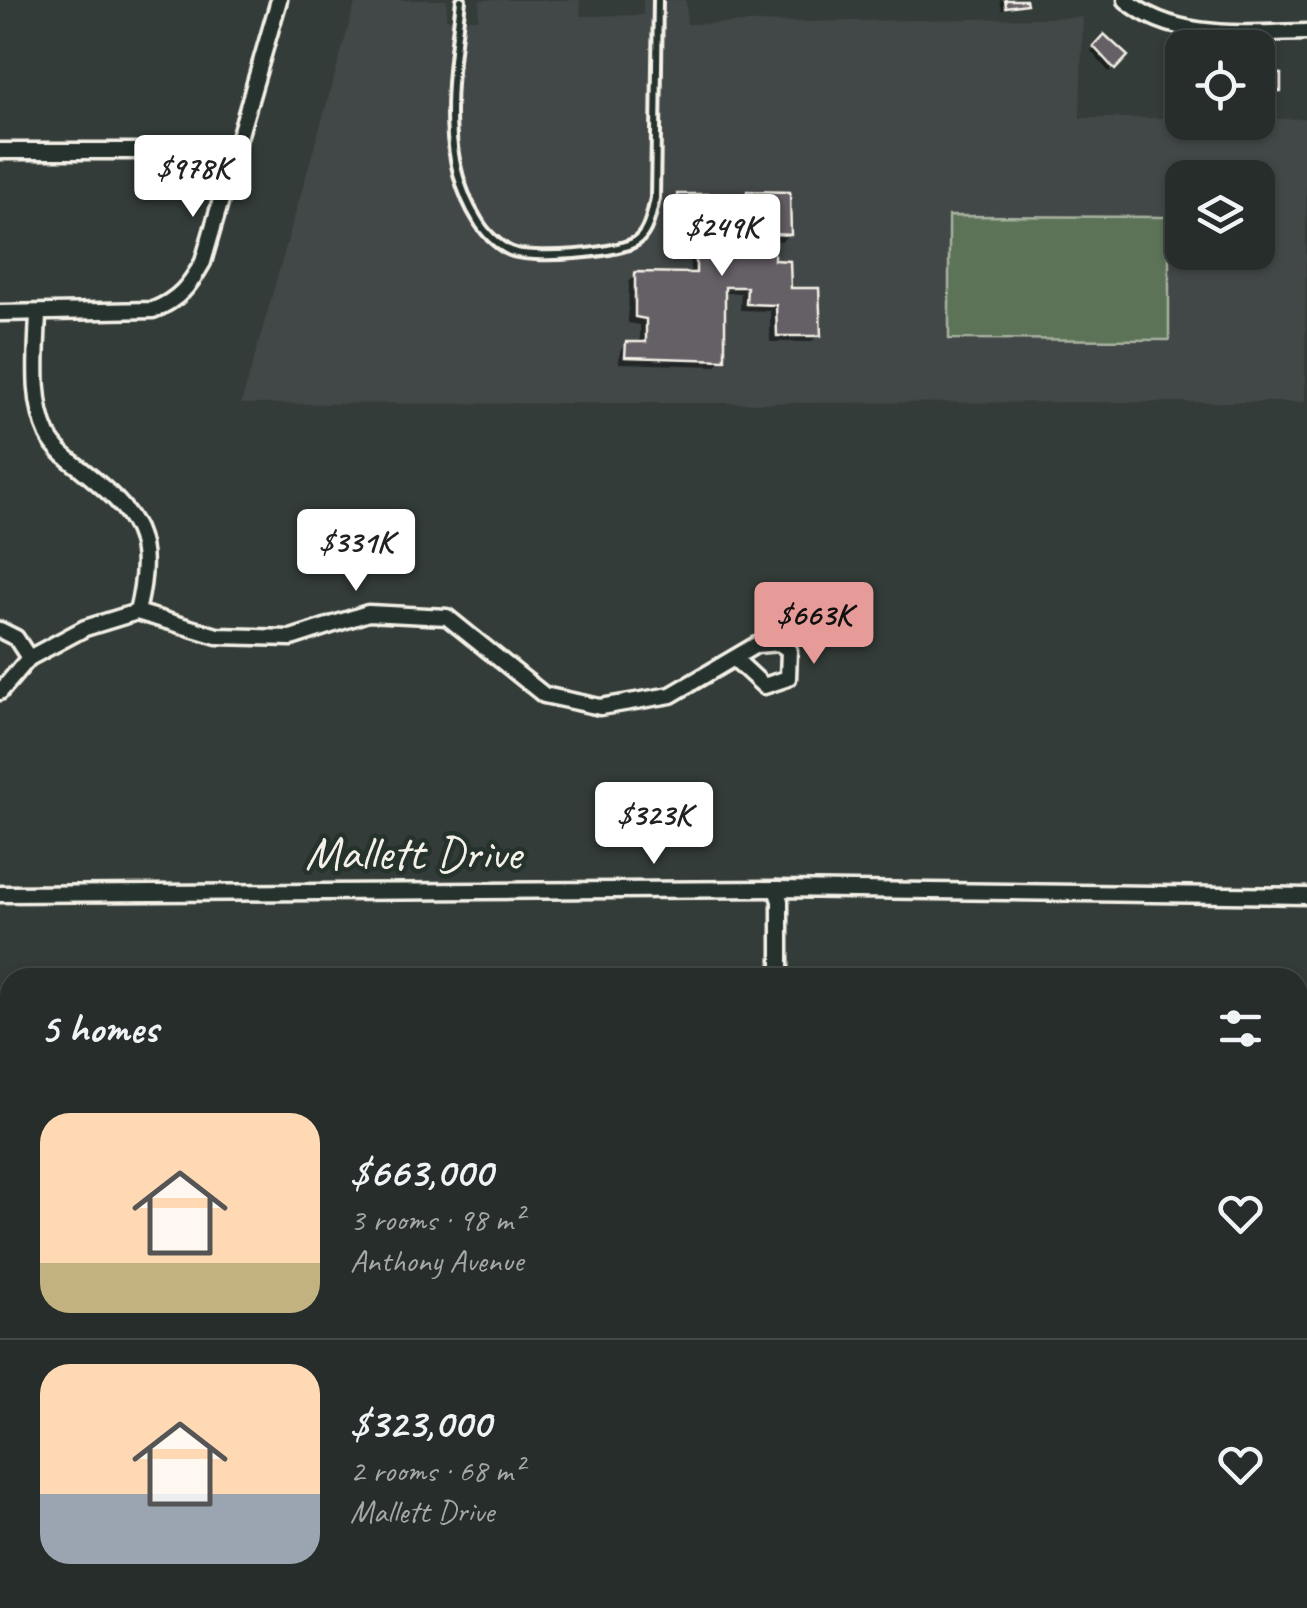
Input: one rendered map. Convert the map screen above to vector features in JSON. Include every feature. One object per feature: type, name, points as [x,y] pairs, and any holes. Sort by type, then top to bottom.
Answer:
[{"type":"street","points":[[0,313],[153,310],[172,303],[190,284],[203,262],[278,0]]},
{"type":"street","points":[[1126,0],[1149,17],[1184,28],[1307,32]]},
{"type":"street","points":[[0,151],[236,151]]},
{"type":"street","points":[[38,313],[37,367],[43,423],[62,454],[115,497],[142,533],[146,574],[137,612]]},
{"type":"street","points":[[0,692],[29,658],[85,628],[137,612],[217,636],[291,638],[368,613],[447,616],[544,695],[600,707],[671,695],[736,660]]},
{"type":"street","points":[[0,630],[16,638],[29,658]]},
{"type":"street","points":[[776,889],[780,901],[780,968]]},
{"type":"street","name":"Mallett Drive","points":[[0,894],[776,889],[1307,896]]},
{"type":"lane","points":[[461,0],[451,92],[455,164],[478,220],[494,241],[513,254],[613,252],[640,240],[651,219],[655,198],[658,0]]},
{"type":"shaded area","points":[[356,0],[447,0],[446,19],[478,19],[480,0],[580,0],[581,16],[643,15],[643,0],[686,0],[687,24],[1083,17],[1080,118],[1165,118],[1165,140],[1275,140],[1275,119],[1307,118],[1305,402],[241,404]]},
{"type":"green space","points":[[949,216],[1165,217],[1169,340],[949,339]]},
{"type":"building","points":[[1005,0],[1026,0],[1027,4],[1006,7]]},
{"type":"building","points":[[1104,34],[1128,56],[1115,70],[1093,46]]},
{"type":"building","points":[[1275,74],[1281,74],[1281,91],[1275,91]]},
{"type":"building","points":[[747,191],[790,192],[791,235],[774,234],[774,260],[790,261],[791,288],[819,288],[821,336],[777,336],[776,305],[746,304],[747,287],[725,287],[725,360],[625,357],[626,342],[646,342],[646,319],[635,317],[635,272],[696,273],[696,238],[678,236],[677,194],[721,194],[723,208],[746,208]]}]
